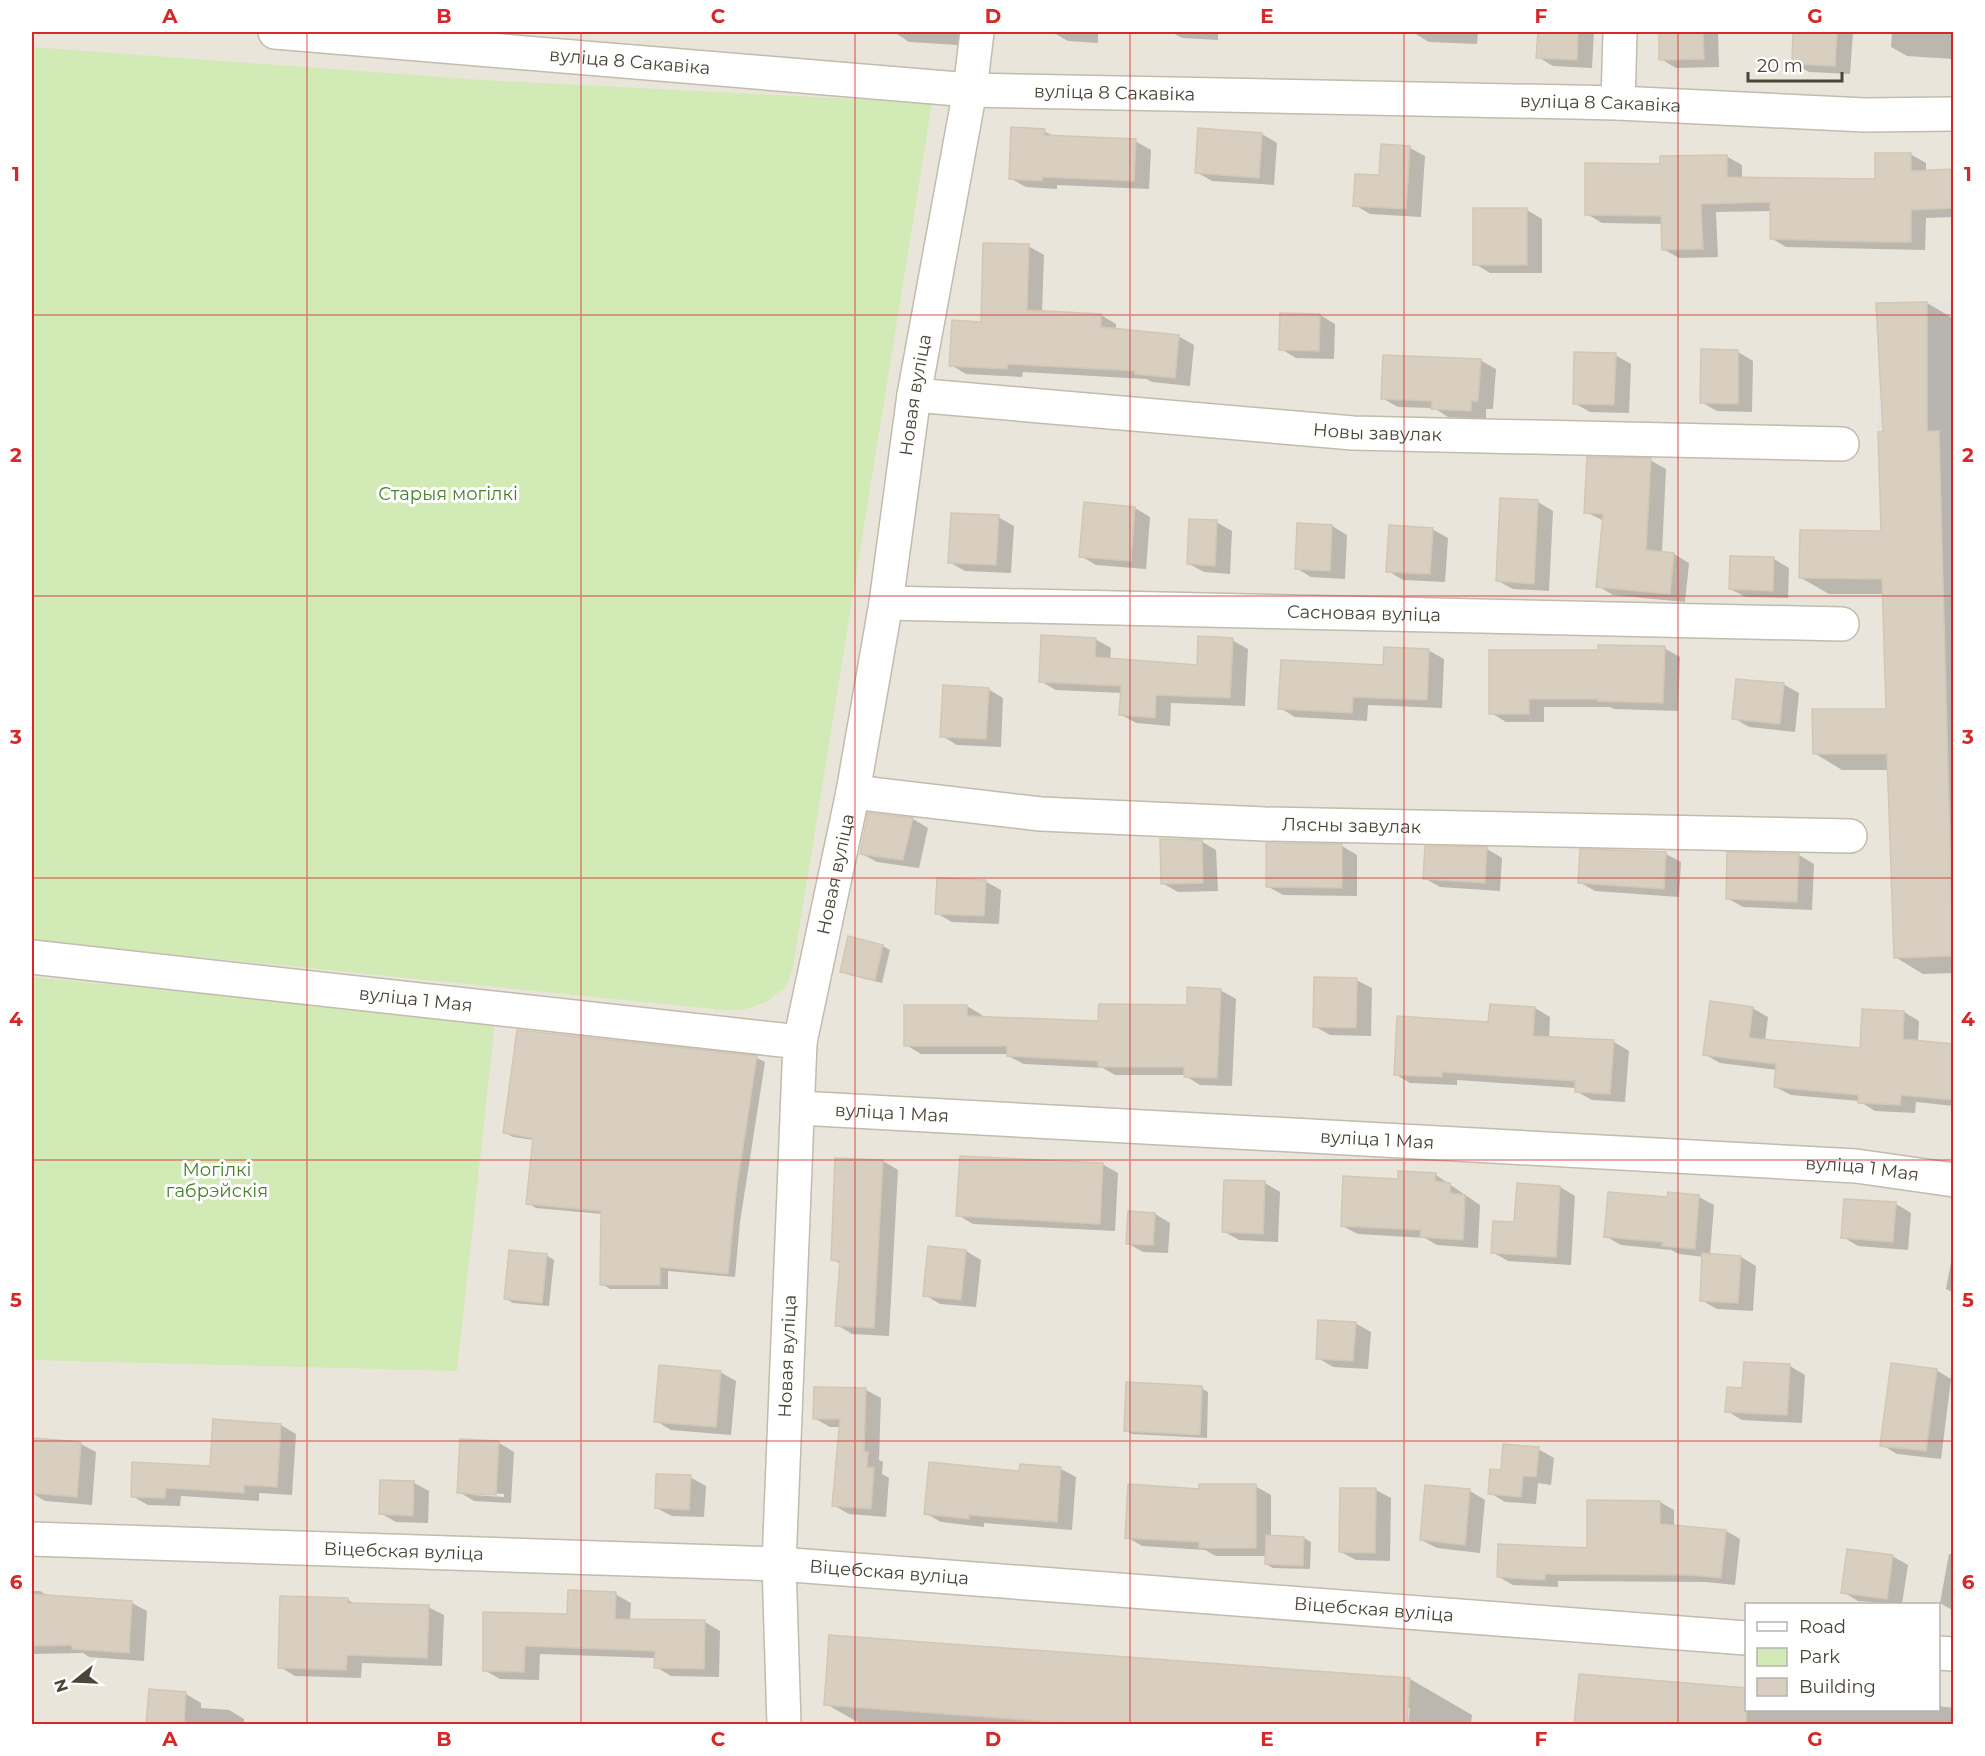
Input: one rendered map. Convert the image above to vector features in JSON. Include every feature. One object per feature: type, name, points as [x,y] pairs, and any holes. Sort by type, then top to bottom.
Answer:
[{"type":"street","name":"вуліца 8 Сакавіка","points":[[275,32],[970,90],[1618,103],[1865,115],[1953,114]]},
{"type":"street","name":"Новая вуліца","points":[[784,1725],[779,1564],[800,1042],[853,792],[886,603],[914,395],[970,90],[977,32]]},
{"type":"street","points":[[1618,103],[1620,32]]},
{"type":"street","name":"Новы завулак","points":[[914,395],[1353,433],[1842,444]]},
{"type":"street","name":"Сасновая вуліца","points":[[886,603],[1842,624]]},
{"type":"street","name":"Лясны завулак","points":[[853,792],[1041,814],[1254,824],[1850,836]]},
{"type":"street","name":"вуліца 1 Мая","points":[[32,957],[800,1042]]},
{"type":"street","name":"вуліца 1 Мая","points":[[798,1108],[1844,1165],[1953,1180]]},
{"type":"street","name":"Віцебская вуліца","points":[[32,1539],[779,1564],[1745,1638]]},
{"type":"shaded area","points":[[32,32],[1953,32],[1953,301],[1876,303],[1894,958],[1953,956],[1953,1724],[32,1724]]},
{"type":"shaded area","points":[[1953,301],[1953,956],[1894,958],[1876,303]]},
{"type":"green space","name":"Старыя могілкі","points":[[32,47],[482,80],[932,103],[793,968],[786,987],[766,1002],[746,1009],[724,1010],[32,940]]},
{"type":"green space","name":"Могілкі габрэйскія","points":[[32,977],[495,1022],[457,1371],[32,1360]]},
{"type":"building","points":[[1538,32],[1578,32],[1577,60],[1536,58]]},
{"type":"building","points":[[1659,32],[1703,32],[1704,59],[1659,60]]},
{"type":"building","points":[[1793,32],[1837,32],[1835,66],[1792,64]]},
{"type":"building","points":[[1011,127],[1045,129],[1044,135],[1136,139],[1134,181],[1042,177],[1042,181],[1009,179]]},
{"type":"building","points":[[1198,128],[1262,133],[1259,178],[1195,173]]},
{"type":"building","points":[[1381,144],[1410,146],[1406,209],[1353,206],[1355,174],[1379,175]]},
{"type":"building","points":[[1875,153],[1911,153],[1911,171],[1953,169],[1953,208],[1911,210],[1911,242],[1770,239],[1770,202],[1701,204],[1703,249],[1662,250],[1661,216],[1585,215],[1585,163],[1660,164],[1660,156],[1727,155],[1727,177],[1875,179]]},
{"type":"building","points":[[1473,208],[1527,208],[1527,265],[1473,265]]},
{"type":"building","points":[[983,243],[1029,244],[1027,310],[1101,314],[1101,327],[1179,335],[1175,378],[1135,374],[1135,371],[1008,364],[1007,369],[949,366],[952,320],[981,322]]},
{"type":"building","points":[[1927,302],[1927,431],[1939,431],[1953,956],[1894,958],[1887,754],[1813,754],[1812,709],[1886,709],[1882,579],[1799,578],[1800,530],[1881,531],[1878,432],[1883,432],[1876,303]]},
{"type":"building","points":[[1280,313],[1320,314],[1319,351],[1279,350]]},
{"type":"building","points":[[1701,349],[1738,350],[1738,404],[1700,403]]},
{"type":"building","points":[[1574,352],[1616,353],[1614,405],[1573,404]]},
{"type":"building","points":[[1383,355],[1481,359],[1478,401],[1471,401],[1471,411],[1431,409],[1432,401],[1381,399]]},
{"type":"building","points":[[1587,457],[1651,458],[1646,550],[1674,553],[1670,594],[1596,587],[1603,514],[1584,513]]},
{"type":"building","points":[[1500,498],[1538,500],[1534,584],[1496,581]]},
{"type":"building","points":[[1084,502],[1135,507],[1131,561],[1079,557]]},
{"type":"building","points":[[951,513],[999,515],[996,565],[948,563]]},
{"type":"building","points":[[1189,519],[1217,520],[1215,566],[1187,564]]},
{"type":"building","points":[[1297,523],[1332,525],[1330,571],[1295,569]]},
{"type":"building","points":[[1389,525],[1433,528],[1430,574],[1386,572]]},
{"type":"building","points":[[1730,556],[1774,557],[1773,591],[1729,589]]},
{"type":"building","points":[[1041,635],[1096,638],[1095,657],[1197,665],[1198,636],[1233,638],[1230,698],[1156,695],[1155,718],[1119,715],[1121,686],[1039,682]]},
{"type":"building","points":[[1598,645],[1665,646],[1663,703],[1597,701],[1597,699],[1529,699],[1529,714],[1489,714],[1489,650],[1598,650]]},
{"type":"building","points":[[1384,647],[1429,649],[1427,700],[1353,697],[1352,713],[1278,709],[1281,660],[1383,665]]},
{"type":"building","points":[[1736,679],[1784,683],[1780,724],[1732,719]]},
{"type":"building","points":[[943,685],[989,688],[986,739],[940,737]]},
{"type":"building","points":[[868,813],[913,818],[903,860],[860,854]]},
{"type":"building","points":[[1160,839],[1202,840],[1203,883],[1161,884]]},
{"type":"building","points":[[1266,843],[1342,844],[1342,888],[1266,887]]},
{"type":"building","points":[[1425,846],[1487,847],[1485,883],[1423,879]]},
{"type":"building","points":[[1580,849],[1666,852],[1664,889],[1578,883]]},
{"type":"building","points":[[1727,852],[1799,854],[1797,902],[1726,899]]},
{"type":"building","points":[[937,878],[986,880],[984,916],[935,914]]},
{"type":"building","points":[[848,936],[883,945],[875,980],[840,972]]},
{"type":"building","points":[[1314,977],[1357,978],[1356,1028],[1313,1027]]},
{"type":"building","points":[[1187,987],[1221,989],[1217,1078],[1184,1077],[1184,1067],[1098,1067],[1098,1061],[1007,1056],[1007,1046],[904,1046],[904,1005],[967,1005],[967,1016],[1098,1021],[1099,1004],[1187,1005]]},
{"type":"building","points":[[1710,1001],[1753,1007],[1749,1038],[1860,1048],[1862,1009],[1904,1011],[1903,1039],[1953,1044],[1953,1100],[1901,1095],[1900,1105],[1858,1103],[1858,1095],[1774,1087],[1776,1064],[1703,1055]]},
{"type":"building","points":[[1490,1004],[1535,1007],[1533,1036],[1614,1040],[1610,1094],[1575,1092],[1575,1081],[1442,1072],[1442,1077],[1394,1075],[1397,1016],[1488,1022]]},
{"type":"building","points":[[517,1030],[757,1056],[736,1193],[728,1274],[660,1267],[660,1285],[600,1285],[601,1211],[526,1204],[533,1138],[503,1133]]},
{"type":"building","points":[[960,1156],[1103,1163],[1100,1224],[956,1216]]},
{"type":"building","points":[[835,1158],[883,1160],[874,1328],[835,1326],[840,1261],[831,1260]]},
{"type":"building","points":[[1398,1171],[1436,1173],[1435,1181],[1450,1183],[1450,1193],[1465,1195],[1463,1240],[1420,1237],[1421,1230],[1341,1226],[1343,1176],[1398,1179]]},
{"type":"building","points":[[1224,1180],[1265,1181],[1263,1234],[1222,1232]]},
{"type":"building","points":[[1517,1183],[1560,1186],[1556,1257],[1491,1253],[1493,1221],[1514,1222]]},
{"type":"building","points":[[1608,1192],[1667,1197],[1668,1192],[1699,1195],[1695,1249],[1662,1246],[1663,1242],[1604,1237]]},
{"type":"building","points":[[1844,1199],[1896,1202],[1893,1242],[1841,1238]]},
{"type":"building","points":[[1128,1211],[1155,1213],[1153,1245],[1126,1244]]},
{"type":"building","points":[[928,1246],[966,1250],[961,1300],[923,1296]]},
{"type":"building","points":[[509,1250],[547,1254],[542,1303],[504,1299]]},
{"type":"building","points":[[1702,1253],[1741,1256],[1738,1303],[1700,1301]]},
{"type":"building","points":[[1318,1320],[1356,1322],[1353,1361],[1316,1359]]},
{"type":"building","points":[[1744,1362],[1790,1364],[1787,1415],[1725,1412],[1727,1387],[1742,1388]]},
{"type":"building","points":[[1891,1363],[1937,1369],[1926,1451],[1880,1446]]},
{"type":"building","points":[[659,1365],[721,1371],[716,1427],[654,1422]]},
{"type":"building","points":[[1126,1382],[1202,1386],[1200,1435],[1124,1431]]},
{"type":"building","points":[[814,1387],[866,1388],[864,1452],[868,1452],[867,1467],[874,1468],[871,1509],[832,1506],[840,1419],[813,1419]]},
{"type":"building","points":[[213,1419],[281,1424],[277,1487],[244,1485],[244,1493],[166,1488],[165,1498],[131,1497],[132,1462],[210,1466]]},
{"type":"building","points":[[33,1438],[81,1442],[77,1497],[32,1493]]},
{"type":"building","points":[[460,1439],[499,1441],[496,1495],[457,1493]]},
{"type":"building","points":[[1503,1444],[1539,1447],[1536,1477],[1523,1476],[1521,1497],[1488,1494],[1490,1469],[1501,1470]]},
{"type":"building","points":[[929,1462],[1019,1471],[1020,1464],[1061,1467],[1057,1522],[969,1515],[969,1519],[924,1514]]},
{"type":"building","points":[[656,1474],[691,1475],[689,1510],[655,1508]]},
{"type":"building","points":[[380,1480],[414,1481],[413,1516],[379,1514]]},
{"type":"building","points":[[1128,1484],[1199,1489],[1199,1484],[1256,1484],[1256,1548],[1199,1548],[1199,1542],[1125,1538]]},
{"type":"building","points":[[1425,1485],[1470,1489],[1465,1545],[1420,1540]]},
{"type":"building","points":[[1340,1488],[1376,1488],[1375,1553],[1339,1552]]},
{"type":"building","points":[[1587,1500],[1660,1501],[1660,1524],[1726,1530],[1721,1578],[1691,1575],[1545,1574],[1545,1580],[1497,1577],[1498,1544],[1587,1548]]},
{"type":"building","points":[[1266,1535],[1304,1537],[1303,1566],[1265,1564]]},
{"type":"building","points":[[1847,1549],[1893,1555],[1887,1599],[1841,1593]]},
{"type":"building","points":[[568,1590],[616,1592],[615,1619],[705,1620],[704,1669],[654,1668],[655,1651],[525,1646],[524,1672],[483,1671],[483,1612],[567,1614]]},
{"type":"building","points":[[32,1594],[132,1601],[129,1653],[72,1649],[72,1645],[32,1646]]},
{"type":"building","points":[[280,1596],[348,1598],[348,1603],[429,1605],[427,1658],[347,1655],[346,1670],[278,1668]]},
{"type":"building","points":[[829,1635],[1410,1678],[1407,1725],[1094,1725],[824,1705]]},
{"type":"building","points":[[1579,1674],[1745,1688],[1746,1725],[1574,1725]]},
{"type":"building","points":[[149,1689],[186,1692],[184,1725],[146,1725]]}]
